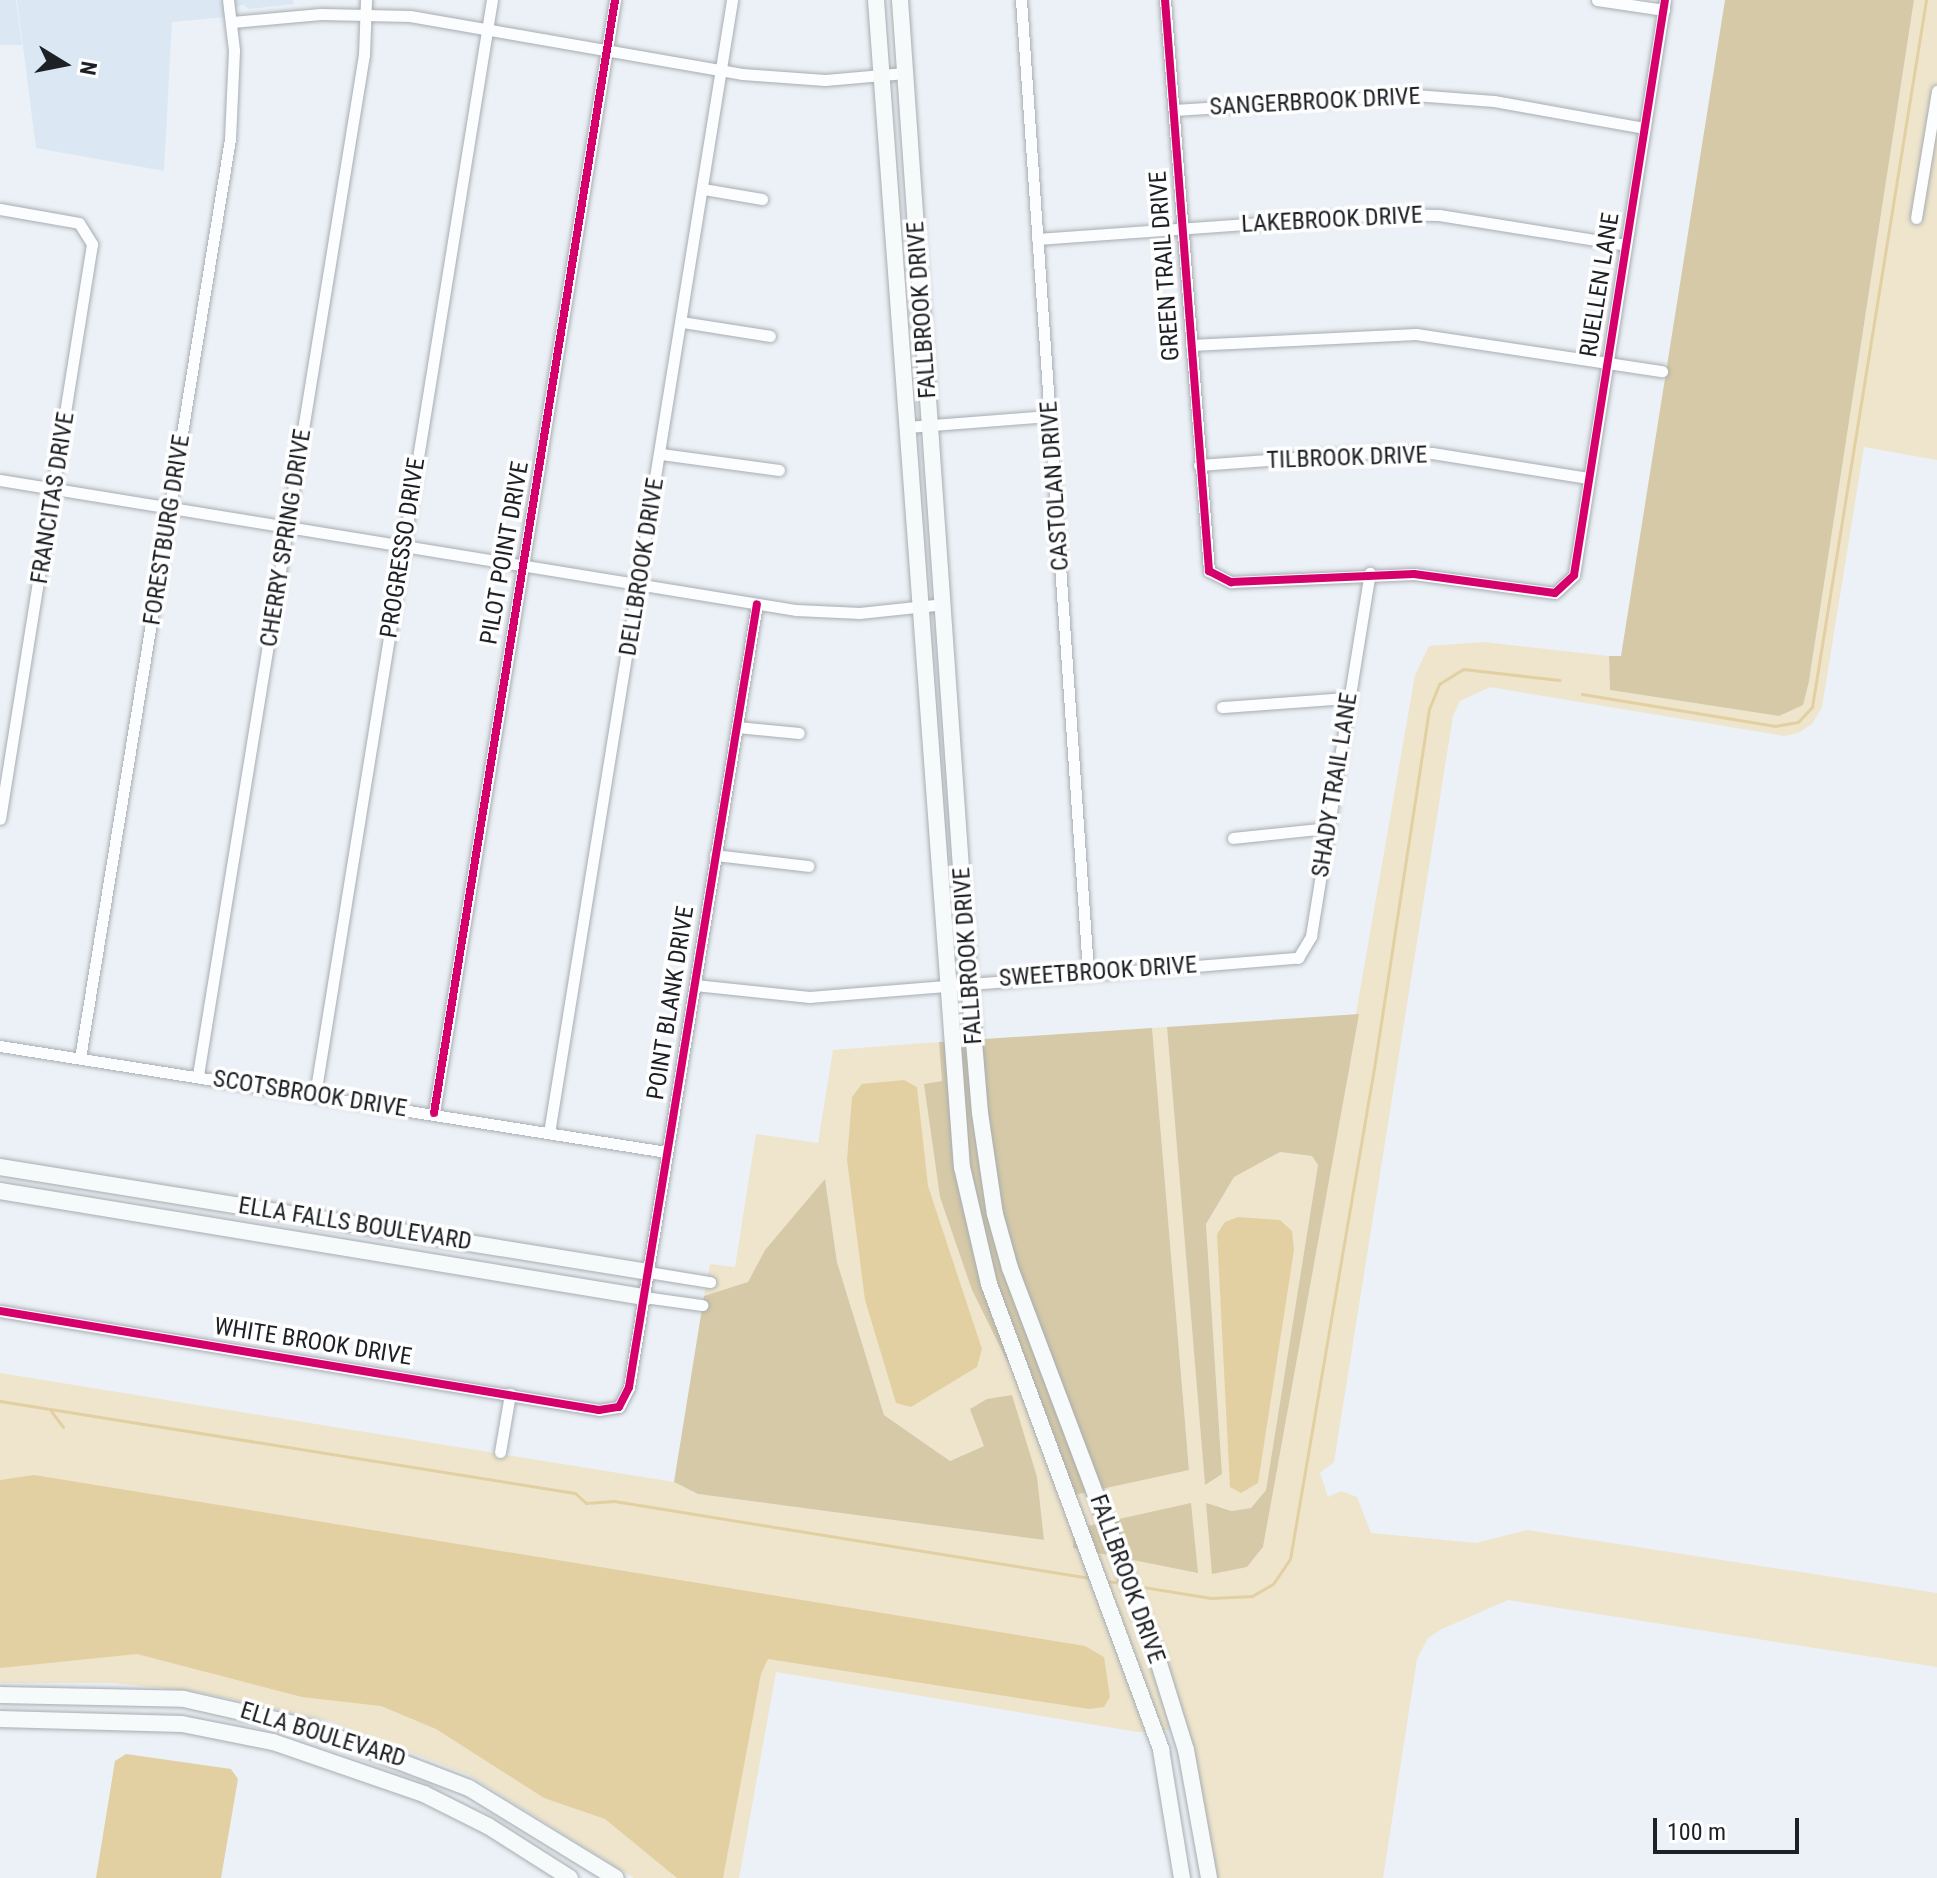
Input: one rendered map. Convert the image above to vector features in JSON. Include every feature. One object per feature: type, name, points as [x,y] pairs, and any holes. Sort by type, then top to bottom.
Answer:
[{"type":"main road","name":"FALLBROOK DRIVE","points":[[876,0],[945,983],[962,1167],[989,1284],[1113,1612],[1167,1777],[1182,1878]]},
{"type":"main road","name":"FALLBROOK DRIVE","points":[[900,0],[969,982],[980,1113],[995,1214],[1010,1268],[1145,1623],[1191,1771],[1209,1878]]},
{"type":"main road","points":[[893,246],[918,244]]},
{"type":"main road","points":[[934,819],[959,817]]},
{"type":"main road","name":"ELLA FALLS BOULEVARD","points":[[0,1167],[648,1272]]},
{"type":"main road","name":"ELLA FALLS BOULEVARD","points":[[0,1191],[644,1297]]},
{"type":"main road","points":[[201,1224],[205,1199]]},
{"type":"main road","points":[[973,1220],[995,1214]]},
{"type":"main road","points":[[408,1257],[413,1233]]},
{"type":"main road","points":[[1113,1612],[1135,1596]]},
{"type":"main road","name":"ELLA BOULEVARD","points":[[0,1695],[184,1699],[312,1728],[469,1788],[616,1878]]},
{"type":"main road","name":"ELLA BOULEVARD","points":[[0,1719],[182,1724],[305,1751],[458,1810],[570,1878]]},
{"type":"main road","points":[[305,1751],[312,1728]]},
{"type":"main road","points":[[1167,1777],[1191,1771]]},
{"type":"street","name":"FORESTBURG DRIVE","points":[[80,1058],[230,139],[232,22],[228,0]]},
{"type":"street","name":"PROGRESSO DRIVE","points":[[315,1095],[492,0]]},
{"type":"street","name":"PILOT POINT DRIVE","points":[[434,1113],[615,0]]},
{"type":"street","name":"DELLBROOK DRIVE","points":[[549,1133],[704,189],[732,0]]},
{"type":"street","name":"CASTOLAN DRIVE","points":[[1021,0],[1088,971]]},
{"type":"street","name":"GREEN TRAIL DRIVE","points":[[1165,0],[1205,558],[1216,579],[1370,573]]},
{"type":"street","points":[[1597,0],[1665,5]]},
{"type":"street","name":"RUELLEN LANE","points":[[1370,573],[1555,593],[1574,575],[1665,5]]},
{"type":"street","points":[[232,22],[366,6],[722,70],[793,79],[905,73]]},
{"type":"street","name":"CHERRY SPRING DRIVE","points":[[198,1075],[364,55],[366,6]]},
{"type":"street","points":[[1916,218],[1937,91]]},
{"type":"street","name":"SANGERBROOK DRIVE","points":[[1174,110],[1414,95],[1494,101],[1644,128]]},
{"type":"street","points":[[704,189],[762,199]]},
{"type":"street","name":"FRANCITAS DRIVE","points":[[0,209],[79,223],[92,244],[0,819]]},
{"type":"street","name":"LAKEBROOK DRIVE","points":[[1037,239],[1439,215],[1626,245]]},
{"type":"street","points":[[682,322],[770,336]]},
{"type":"street","points":[[1191,345],[1416,334],[1662,371]]},
{"type":"street","points":[[906,427],[1050,416]]},
{"type":"street","name":"TILBROOK DRIVE","points":[[1199,465],[1432,453],[1588,478]]},
{"type":"street","points":[[661,454],[779,470]]},
{"type":"street","points":[[0,480],[823,613],[944,604]]},
{"type":"street","name":"SHADY TRAIL LANE","points":[[1262,962],[1306,952],[1370,573]]},
{"type":"street","name":"POINT BLANK DRIVE","points":[[619,1407],[629,1387],[757,604]]},
{"type":"street","points":[[1222,707],[1348,698]]},
{"type":"street","points":[[737,727],[799,733]]},
{"type":"street","points":[[1233,838],[1328,828]]},
{"type":"street","points":[[715,855],[808,866]]},
{"type":"street","name":"SWEETBROOK DRIVE","points":[[695,985],[809,997],[1088,971],[1262,962]]},
{"type":"street","name":"SCOTSBROOK DRIVE","points":[[0,1046],[198,1075],[666,1152]]},
{"type":"street","name":"ELLA FALLS BOULEVARD","points":[[648,1272],[710,1282]]},
{"type":"street","name":"ELLA FALLS BOULEVARD","points":[[644,1297],[702,1305]]},
{"type":"street","name":"WHITE BROOK DRIVE","points":[[0,1311],[599,1410],[619,1407]]},
{"type":"street","points":[[500,1452],[510,1394]]},
{"type":"shaded area","points":[[0,0],[16,0],[22,45],[0,45]]},
{"type":"shaded area","points":[[17,0],[293,0],[294,4],[249,9],[243,5],[225,8],[226,17],[172,22],[164,171],[36,148]]},
{"type":"shaded area","points":[[1725,0],[1914,0],[1809,681],[1803,705],[1779,716],[1610,690],[1609,656],[1621,656]]},
{"type":"shaded area","points":[[1914,0],[1937,0],[1937,460],[1864,447],[1822,707],[1812,724],[1798,733],[1784,736],[1490,687],[1460,701],[1453,716],[1334,1462],[1320,1473],[1328,1497],[1341,1491],[1357,1497],[1371,1533],[1476,1543],[1527,1530],[1937,1593],[1937,1667],[1508,1600],[1428,1638],[1417,1659],[1383,1878],[1217,1878],[1189,1729],[1138,1732],[776,1672],[739,1878],[634,1878],[469,1775],[330,1721],[198,1692],[113,1683],[0,1683],[0,1373],[674,1482],[698,1494],[1044,1540],[984,1446],[950,1461],[884,1415],[837,1262],[825,1180],[765,1250],[748,1282],[704,1296],[710,1264],[735,1267],[756,1134],[818,1143],[833,1050],[939,1042],[942,1081],[925,1084],[972,1290],[1007,1361],[1189,1470],[1152,1028],[1167,1027],[1205,1484],[1222,1474],[1206,1224],[1234,1176],[1280,1152],[1312,1156],[1318,1165],[1266,1490],[1251,1508],[1232,1511],[1220,1506],[1247,1567],[1263,1547],[1415,675],[1429,646],[1484,642],[1609,656],[1610,690],[1779,716],[1809,681]]},
{"type":"shaded area","points":[[1359,1014],[1263,1547],[1247,1567],[1212,1574],[1206,1503],[1232,1511],[1251,1508],[1266,1490],[1318,1165],[1312,1156],[1280,1152],[1234,1177],[1206,1224],[1222,1474],[1205,1485],[1167,1027]]},
{"type":"shaded area","points":[[1152,1028],[1189,1470],[1069,1496],[1035,1393],[1007,1361],[972,1290],[940,1197],[924,1084],[942,1081],[939,1042]]},
{"type":"shaded area","points":[[904,1080],[917,1087],[928,1186],[982,1349],[977,1367],[911,1407],[896,1403],[865,1300],[847,1160],[852,1097],[862,1084]]},
{"type":"shaded area","points":[[825,1179],[837,1262],[884,1415],[950,1461],[984,1446],[970,1409],[987,1399],[1012,1395],[1037,1477],[1044,1540],[698,1494],[674,1482],[704,1296],[748,1282],[765,1250]]},
{"type":"shaded area","points":[[1238,1217],[1280,1220],[1292,1231],[1294,1250],[1258,1483],[1241,1493],[1230,1487],[1217,1234],[1225,1222]]},
{"type":"shaded area","points":[[34,1475],[1085,1646],[1104,1657],[1110,1697],[1104,1707],[1089,1709],[768,1659],[761,1674],[723,1878],[677,1878],[605,1819],[544,1798],[436,1729],[381,1706],[302,1697],[137,1654],[0,1668],[0,1480]]},
{"type":"shaded area","points":[[1191,1503],[1198,1573],[1073,1548],[1074,1529]]},
{"type":"shaded area","points":[[126,1754],[231,1769],[238,1779],[221,1878],[96,1878],[115,1761]]},
{"type":"waterway","points":[[1582,694],[1775,726],[1798,722],[1812,707],[1926,0]]},
{"type":"waterway","points":[[1137,1586],[1211,1598],[1252,1596],[1273,1584],[1290,1559],[1375,1062],[1429,709],[1439,684],[1463,669],[1559,680]]},
{"type":"waterway","points":[[0,1401],[575,1493],[586,1503],[614,1501],[1090,1578]]},
{"type":"waterway","points":[[51,1411],[63,1427]]},
{"type":"waterway","points":[[1105,1581],[1122,1583]]},
{"type":"cycle path","points":[[434,1113],[615,0]]},
{"type":"cycle path","points":[[1165,0],[1209,571],[1231,582],[1414,574],[1555,593],[1574,575],[1665,0]]},
{"type":"cycle path","points":[[0,1311],[599,1410],[619,1407],[629,1387],[757,604]]}]
